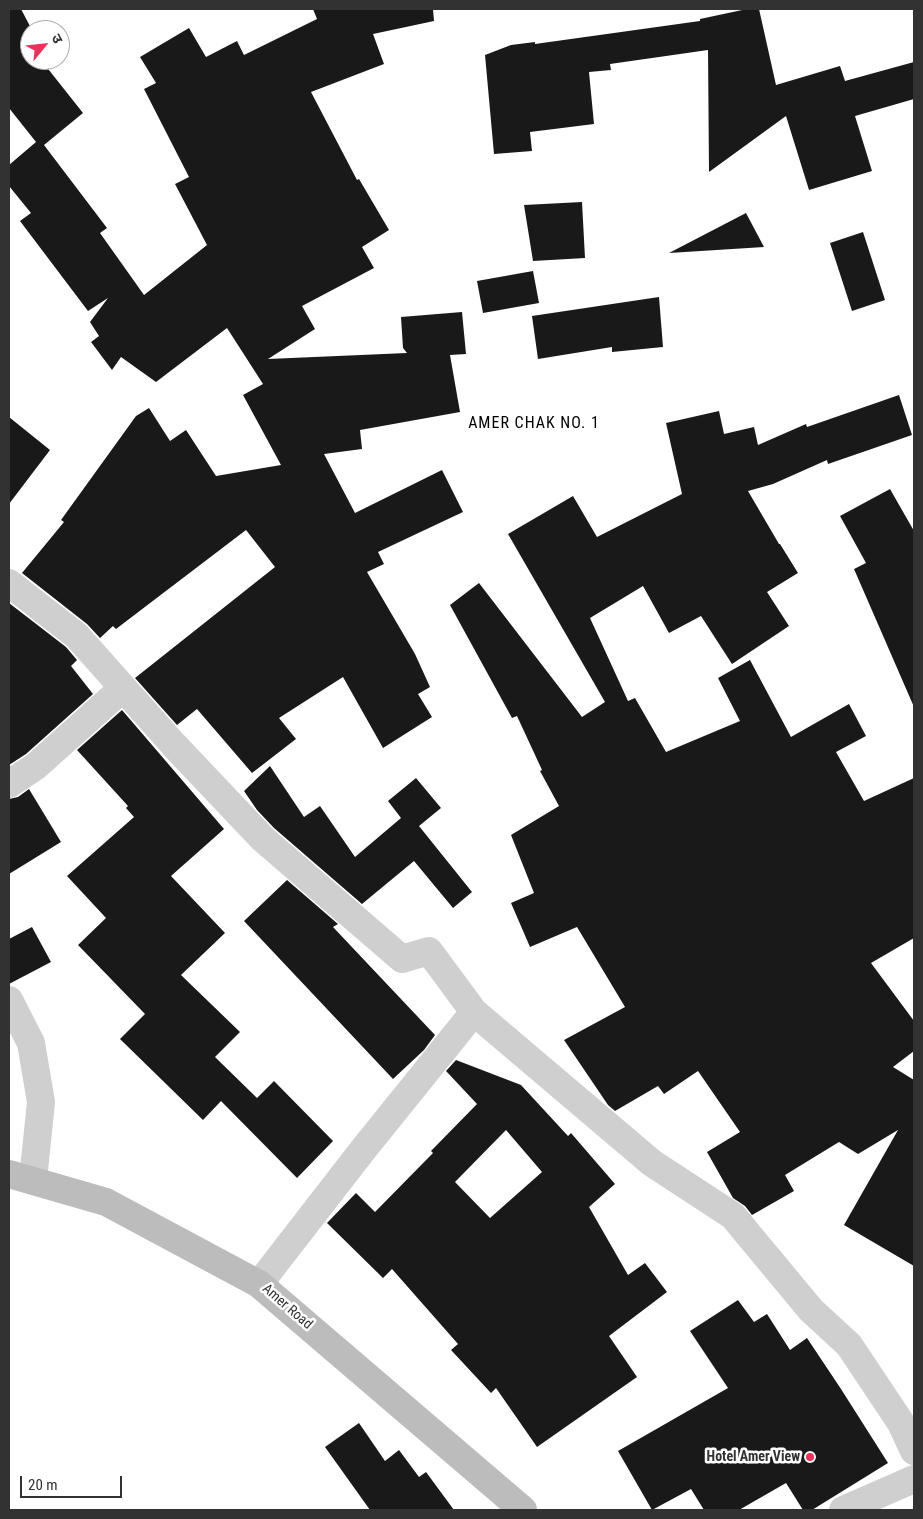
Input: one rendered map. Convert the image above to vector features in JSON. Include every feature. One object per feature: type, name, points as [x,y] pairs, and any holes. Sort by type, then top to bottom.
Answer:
[{"type":"main road","name":"Amer Road","points":[[21,1177],[106,1202],[259,1284],[523,1510]]},
{"type":"street","points":[[9,583],[77,636],[172,744],[263,839],[402,959],[429,951],[474,1012],[652,1163],[733,1216],[811,1310],[849,1346],[901,1423],[914,1451]]},
{"type":"street","points":[[9,784],[36,766],[123,688]]},
{"type":"street","points":[[9,1000],[31,1043],[41,1102],[21,1177]]},
{"type":"street","points":[[259,1284],[362,1150],[474,1012]]},
{"type":"street","points":[[843,1510],[914,1479]]},
{"type":"building","points":[[9,9],[21,9],[27,20],[20,20],[20,70],[49,70],[83,113],[44,145],[107,228],[100,233],[144,295],[207,245],[175,184],[189,177],[144,89],[156,83],[140,57],[189,28],[206,57],[237,41],[244,55],[317,19],[313,9],[433,9],[434,21],[373,34],[384,64],[311,92],[357,180],[359,179],[389,230],[362,247],[374,268],[302,306],[315,329],[268,359],[407,353],[403,348],[401,317],[462,312],[466,354],[450,355],[460,412],[360,430],[362,449],[324,454],[355,513],[442,470],[463,512],[378,552],[384,564],[367,572],[415,654],[430,687],[418,694],[432,717],[383,748],[343,677],[279,718],[296,739],[252,773],[197,709],[177,725],[135,678],[275,567],[246,530],[116,629],[113,626],[100,638],[87,624],[22,573],[64,522],[61,520],[136,416],[149,408],[170,441],[186,430],[216,476],[281,465],[243,395],[263,384],[227,328],[156,382],[121,357],[112,370],[91,342],[99,336],[90,322],[108,298],[88,311],[20,221],[31,213],[9,186],[9,165],[36,142],[9,108]]},
{"type":"building","points":[[747,9],[759,9],[776,85],[840,66],[845,81],[914,62],[914,99],[855,116],[872,171],[809,190],[786,116],[709,172],[708,50],[610,64],[611,70],[589,72],[594,124],[530,132],[532,151],[494,154],[485,55],[511,45],[535,42],[535,44],[700,21],[700,19]]},
{"type":"building","points":[[582,202],[585,258],[533,261],[524,205]]},
{"type":"building","points":[[746,213],[764,247],[669,253]]},
{"type":"building","points":[[863,232],[885,300],[852,311],[830,243]]},
{"type":"building","points":[[533,271],[539,303],[483,313],[477,281]]},
{"type":"building","points":[[659,297],[663,347],[612,352],[612,347],[538,359],[532,316]]},
{"type":"building","points":[[899,395],[912,435],[828,464],[827,460],[773,484],[748,491],[798,573],[767,592],[789,626],[732,664],[701,616],[669,633],[643,586],[590,618],[628,701],[635,698],[666,752],[740,721],[718,678],[750,660],[791,737],[849,704],[866,736],[836,752],[864,801],[914,778],[914,938],[871,963],[914,1021],[914,1051],[893,1067],[914,1080],[914,1266],[844,1225],[898,1130],[858,1154],[839,1142],[785,1175],[794,1191],[752,1215],[745,1206],[733,1198],[707,1152],[740,1132],[698,1071],[664,1094],[658,1086],[615,1111],[608,1105],[564,1040],[625,1007],[577,927],[530,947],[511,903],[534,893],[511,835],[559,806],[540,771],[542,770],[517,716],[512,718],[450,605],[479,583],[582,717],[605,702],[508,534],[573,496],[597,537],[682,494],[666,423],[719,411],[724,434],[754,427],[758,445],[806,424],[807,427]]},
{"type":"building","points":[[9,417],[50,450],[9,504]]},
{"type":"building","points":[[890,489],[914,531],[914,707],[854,569],[866,563],[840,516]]},
{"type":"building","points":[[9,603],[66,647],[77,660],[71,666],[93,694],[26,754],[9,765]]},
{"type":"building","points":[[122,710],[224,829],[171,876],[225,933],[181,975],[240,1032],[215,1057],[257,1098],[274,1081],[333,1141],[297,1178],[221,1101],[203,1120],[120,1039],[145,1014],[78,945],[106,918],[67,876],[134,817],[126,808],[128,806],[77,750]]},
{"type":"building","points":[[270,766],[304,817],[320,806],[355,857],[401,818],[388,801],[416,778],[441,808],[419,826],[472,892],[453,908],[414,861],[362,904],[274,828],[257,810],[244,791]]},
{"type":"building","points":[[29,789],[61,842],[9,874],[9,799],[18,797]]},
{"type":"building","points":[[287,880],[338,924],[333,927],[435,1035],[424,1050],[393,1079],[244,921]]},
{"type":"building","points":[[32,927],[51,962],[9,984],[9,939]]},
{"type":"building","points":[[456,1060],[521,1085],[568,1136],[571,1133],[615,1184],[589,1207],[628,1275],[645,1263],[667,1292],[609,1336],[637,1377],[537,1447],[496,1388],[491,1393],[451,1350],[458,1344],[392,1269],[383,1278],[327,1223],[356,1193],[375,1212],[433,1153],[431,1151],[477,1104],[446,1071]],"holes":[[[506,1130],[542,1172],[490,1218],[455,1182]]]},
{"type":"building","points":[[738,1300],[754,1322],[767,1314],[790,1350],[807,1338],[888,1463],[812,1510],[803,1510],[786,1483],[739,1510],[704,1510],[691,1489],[652,1510],[618,1451],[728,1388],[690,1331]]},
{"type":"building","points":[[359,1423],[385,1461],[399,1450],[419,1477],[426,1472],[454,1510],[370,1510],[325,1447]]},
{"type":"place","name":"Hotel Amer View","points":[[810,1457]]},
{"type":"district","name":"AMER CHAK NO. 1","points":[[534,424]]}]
